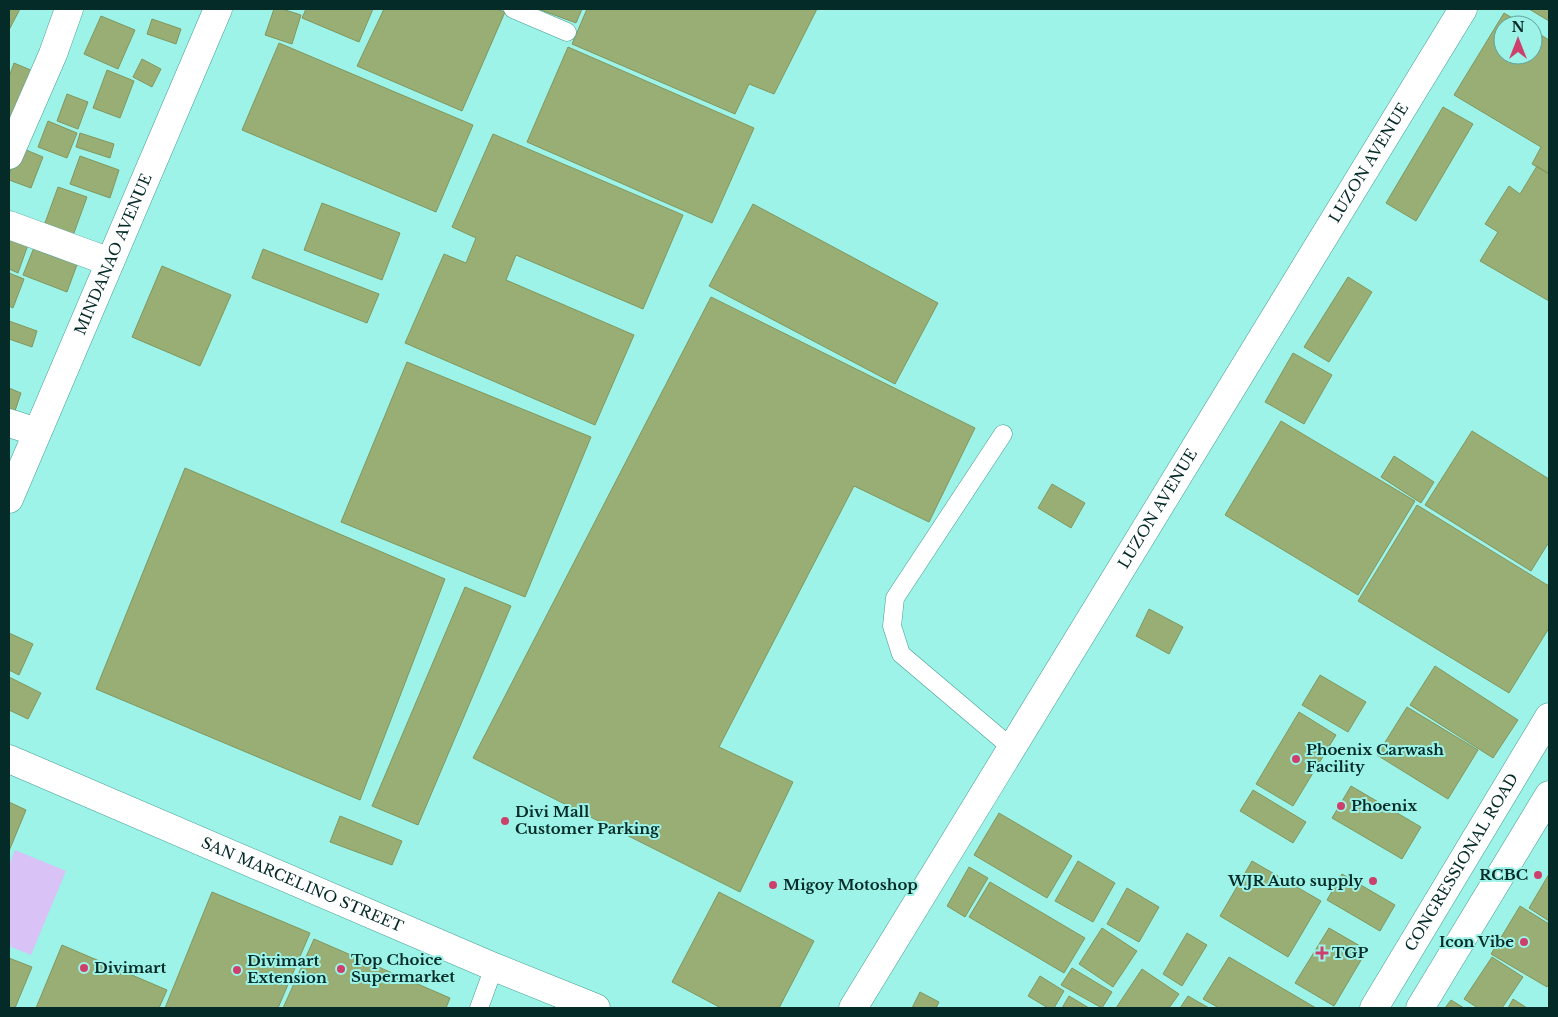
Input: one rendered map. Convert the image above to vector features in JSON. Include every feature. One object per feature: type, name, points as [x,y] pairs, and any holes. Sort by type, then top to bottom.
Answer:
[{"type":"street","points":[[9,155],[53,54],[68,9]]},
{"type":"street","name":"MINDANAO AVENUE","points":[[9,499],[218,9]]},
{"type":"street","name":"LUZON AVENUE","points":[[853,1008],[1013,749],[1463,9]]},
{"type":"street","points":[[9,225],[110,262]]},
{"type":"street","points":[[9,423],[37,432]]},
{"type":"street","name":"CONGRESSIONAL ROAD","points":[[1374,1008],[1549,717]]},
{"type":"street","name":"SAN MARCELINO STREET","points":[[9,759],[494,967],[596,1008]]},
{"type":"street","points":[[1420,1008],[1549,795]]},
{"type":"lane","points":[[513,9],[567,32]]},
{"type":"lane","points":[[1003,434],[895,598],[892,626],[901,654],[1013,749]]},
{"type":"lane","points":[[479,1008],[494,967]]},
{"type":"shaded area","points":[[15,850],[66,871],[31,955],[9,946],[9,865]]},
{"type":"building","points":[[9,9],[20,9],[9,30]]},
{"type":"building","points":[[274,9],[282,9],[301,15],[292,44],[265,35]]},
{"type":"building","points":[[306,9],[373,9],[359,42],[302,18]]},
{"type":"building","points":[[384,9],[496,9],[505,12],[462,111],[357,66]]},
{"type":"building","points":[[538,9],[582,9],[576,23]]},
{"type":"building","points":[[587,9],[817,9],[774,94],[749,84],[735,114],[572,44]]},
{"type":"building","points":[[1529,9],[1549,9],[1549,21],[1543,17],[1543,15],[1539,15]]},
{"type":"building","points":[[101,16],[135,30],[118,69],[84,54]]},
{"type":"building","points":[[152,19],[181,29],[176,44],[147,34]]},
{"type":"building","points":[[1493,31],[1493,65],[1543,65],[1543,36],[1549,40],[1549,174],[1532,164],[1541,147],[1454,95]]},
{"type":"building","points":[[279,43],[473,125],[436,212],[242,130]]},
{"type":"building","points":[[568,47],[754,128],[712,223],[527,142]]},
{"type":"building","points":[[142,59],[161,69],[152,87],[133,77]]},
{"type":"building","points":[[14,63],[40,74],[9,123],[9,77]]},
{"type":"building","points":[[107,70],[134,81],[120,118],[93,108]]},
{"type":"building","points":[[67,94],[88,102],[78,129],[57,121]]},
{"type":"building","points":[[1443,107],[1473,124],[1416,221],[1386,203]]},
{"type":"building","points":[[48,121],[77,133],[67,158],[38,147]]},
{"type":"building","points":[[80,133],[114,144],[110,158],[76,147]]},
{"type":"building","points":[[493,134],[683,215],[643,309],[516,255],[506,280],[634,335],[595,425],[405,343],[444,254],[466,263],[476,238],[452,227]]},
{"type":"building","points":[[19,147],[43,157],[31,188],[9,180]]},
{"type":"building","points":[[80,156],[119,170],[110,198],[70,184]]},
{"type":"building","points":[[1537,166],[1549,174],[1549,301],[1480,261],[1498,232],[1485,224],[1509,186],[1520,194]]},
{"type":"building","points":[[58,187],[87,197],[70,244],[41,234]]},
{"type":"building","points":[[322,203],[400,233],[382,280],[304,250]]},
{"type":"building","points":[[753,204],[938,303],[895,384],[709,286]]},
{"type":"building","points":[[9,234],[29,242],[18,273],[9,269]]},
{"type":"building","points":[[35,245],[78,262],[67,292],[23,275]]},
{"type":"building","points":[[263,249],[379,294],[367,323],[252,278]]},
{"type":"building","points":[[162,266],[231,295],[200,366],[132,337]]},
{"type":"building","points":[[9,273],[24,279],[13,308],[9,306]]},
{"type":"building","points":[[1348,277],[1372,292],[1329,362],[1304,347]]},
{"type":"building","points":[[711,297],[975,428],[929,522],[854,486],[719,747],[793,782],[740,892],[473,758]]},
{"type":"building","points":[[9,321],[37,331],[32,347],[9,339]]},
{"type":"building","points":[[1293,353],[1332,375],[1304,424],[1265,402]]},
{"type":"building","points":[[407,362],[591,437],[525,597],[341,522]]},
{"type":"building","points":[[9,388],[21,393],[13,417],[9,415]]},
{"type":"building","points":[[1281,421],[1415,501],[1358,595],[1225,515]]},
{"type":"building","points":[[1472,431],[1549,479],[1549,542],[1531,571],[1425,505]]},
{"type":"building","points":[[1394,456],[1434,482],[1421,503],[1381,477]]},
{"type":"building","points":[[185,468],[445,579],[360,800],[96,689]]},
{"type":"building","points":[[1052,484],[1085,503],[1071,528],[1038,508]]},
{"type":"building","points":[[1417,505],[1549,586],[1549,628],[1509,693],[1358,601]]},
{"type":"building","points":[[465,587],[511,606],[418,825],[372,806]]},
{"type":"building","points":[[1149,609],[1183,627],[1169,654],[1136,636]]},
{"type":"building","points":[[9,633],[33,644],[19,675],[9,670]]},
{"type":"building","points":[[1435,666],[1518,720],[1493,758],[1410,705]]},
{"type":"building","points":[[1320,675],[1366,702],[1348,732],[1302,705]]},
{"type":"building","points":[[9,677],[41,693],[28,719],[9,710]]},
{"type":"building","points":[[1407,707],[1478,750],[1448,799],[1377,755]]},
{"type":"building","name":"Phoenix Carwash Facility","points":[[1299,712],[1336,735],[1293,806],[1256,784]]},
{"type":"building","points":[[1351,786],[1421,827],[1402,859],[1332,818]]},
{"type":"building","points":[[1253,790],[1306,822],[1293,843],[1240,811]]},
{"type":"building","points":[[9,802],[26,810],[9,851]]},
{"type":"building","points":[[999,813],[1072,856],[1047,898],[974,855]]},
{"type":"building","points":[[340,816],[402,841],[392,865],[330,842]]},
{"type":"building","points":[[1078,861],[1115,883],[1093,922],[1055,901]]},
{"type":"building","points":[[1252,861],[1321,901],[1288,957],[1220,916]]},
{"type":"building","points":[[969,867],[988,878],[965,917],[947,906]]},
{"type":"building","points":[[1342,874],[1395,905],[1380,931],[1327,900]]},
{"type":"building","points":[[1549,874],[1549,921],[1529,908]]},
{"type":"building","points":[[990,882],[1085,938],[1064,973],[969,917]]},
{"type":"building","points":[[1127,888],[1159,907],[1139,942],[1107,924]]},
{"type":"building","name":"Divimart Extension","points":[[212,892],[310,933],[278,1008],[165,1008]]},
{"type":"building","points":[[719,892],[814,941],[779,1008],[721,1008],[672,982]]},
{"type":"building","name":"Icon Vibe","points":[[1520,906],[1549,924],[1549,984],[1547,987],[1491,954]]},
{"type":"building","points":[[1102,928],[1137,951],[1113,987],[1079,964]]},
{"type":"building","points":[[1329,928],[1367,950],[1334,1006],[1295,983]]},
{"type":"building","points":[[1187,933],[1207,945],[1182,986],[1163,974]]},
{"type":"building","name":"Top Choice Supermarket","points":[[314,939],[450,998],[446,1008],[283,1008]]},
{"type":"building","name":"Divimart","points":[[62,945],[167,990],[159,1008],[36,1008]]},
{"type":"building","points":[[1229,957],[1316,1008],[1219,1008],[1203,999]]},
{"type":"building","points":[[1492,957],[1523,977],[1502,1008],[1478,1008],[1464,999]]},
{"type":"building","points":[[9,958],[32,967],[15,1008],[9,1008]]},
{"type":"building","points":[[1072,968],[1112,992],[1102,1008],[1061,985]]},
{"type":"building","points":[[1142,969],[1179,994],[1169,1008],[1116,1008]]},
{"type":"building","points":[[1040,976],[1064,991],[1054,1008],[1048,1008],[1028,996]]},
{"type":"building","points":[[920,992],[939,1002],[936,1008],[912,1008]]},
{"type":"building","points":[[1069,996],[1089,1008],[1062,1008]]},
{"type":"building","points":[[1188,996],[1209,1008],[1180,1008]]},
{"type":"building","points":[[1513,999],[1527,1008],[1508,1008]]},
{"type":"building","points":[[1451,1000],[1464,1008],[1445,1008]]},
{"type":"place","name":"Phoenix Carwash Facility","points":[[1296,759]]},
{"type":"place","name":"Phoenix","points":[[1341,806]]},
{"type":"place","name":"Divi Mall Customer Parking","points":[[505,821]]},
{"type":"place","name":"RCBC","points":[[1538,875]]},
{"type":"place","name":"WJR Auto supply","points":[[1373,881]]},
{"type":"place","name":"Migoy Motoshop","points":[[773,885]]},
{"type":"place","name":"Icon Vibe","points":[[1524,942]]},
{"type":"place","name":"TGP","points":[[1322,953]]},
{"type":"place","name":"Divimart","points":[[84,968]]},
{"type":"place","name":"Top Choice Supermarket","points":[[341,969]]},
{"type":"place","name":"Divimart Extension","points":[[237,970]]}]
